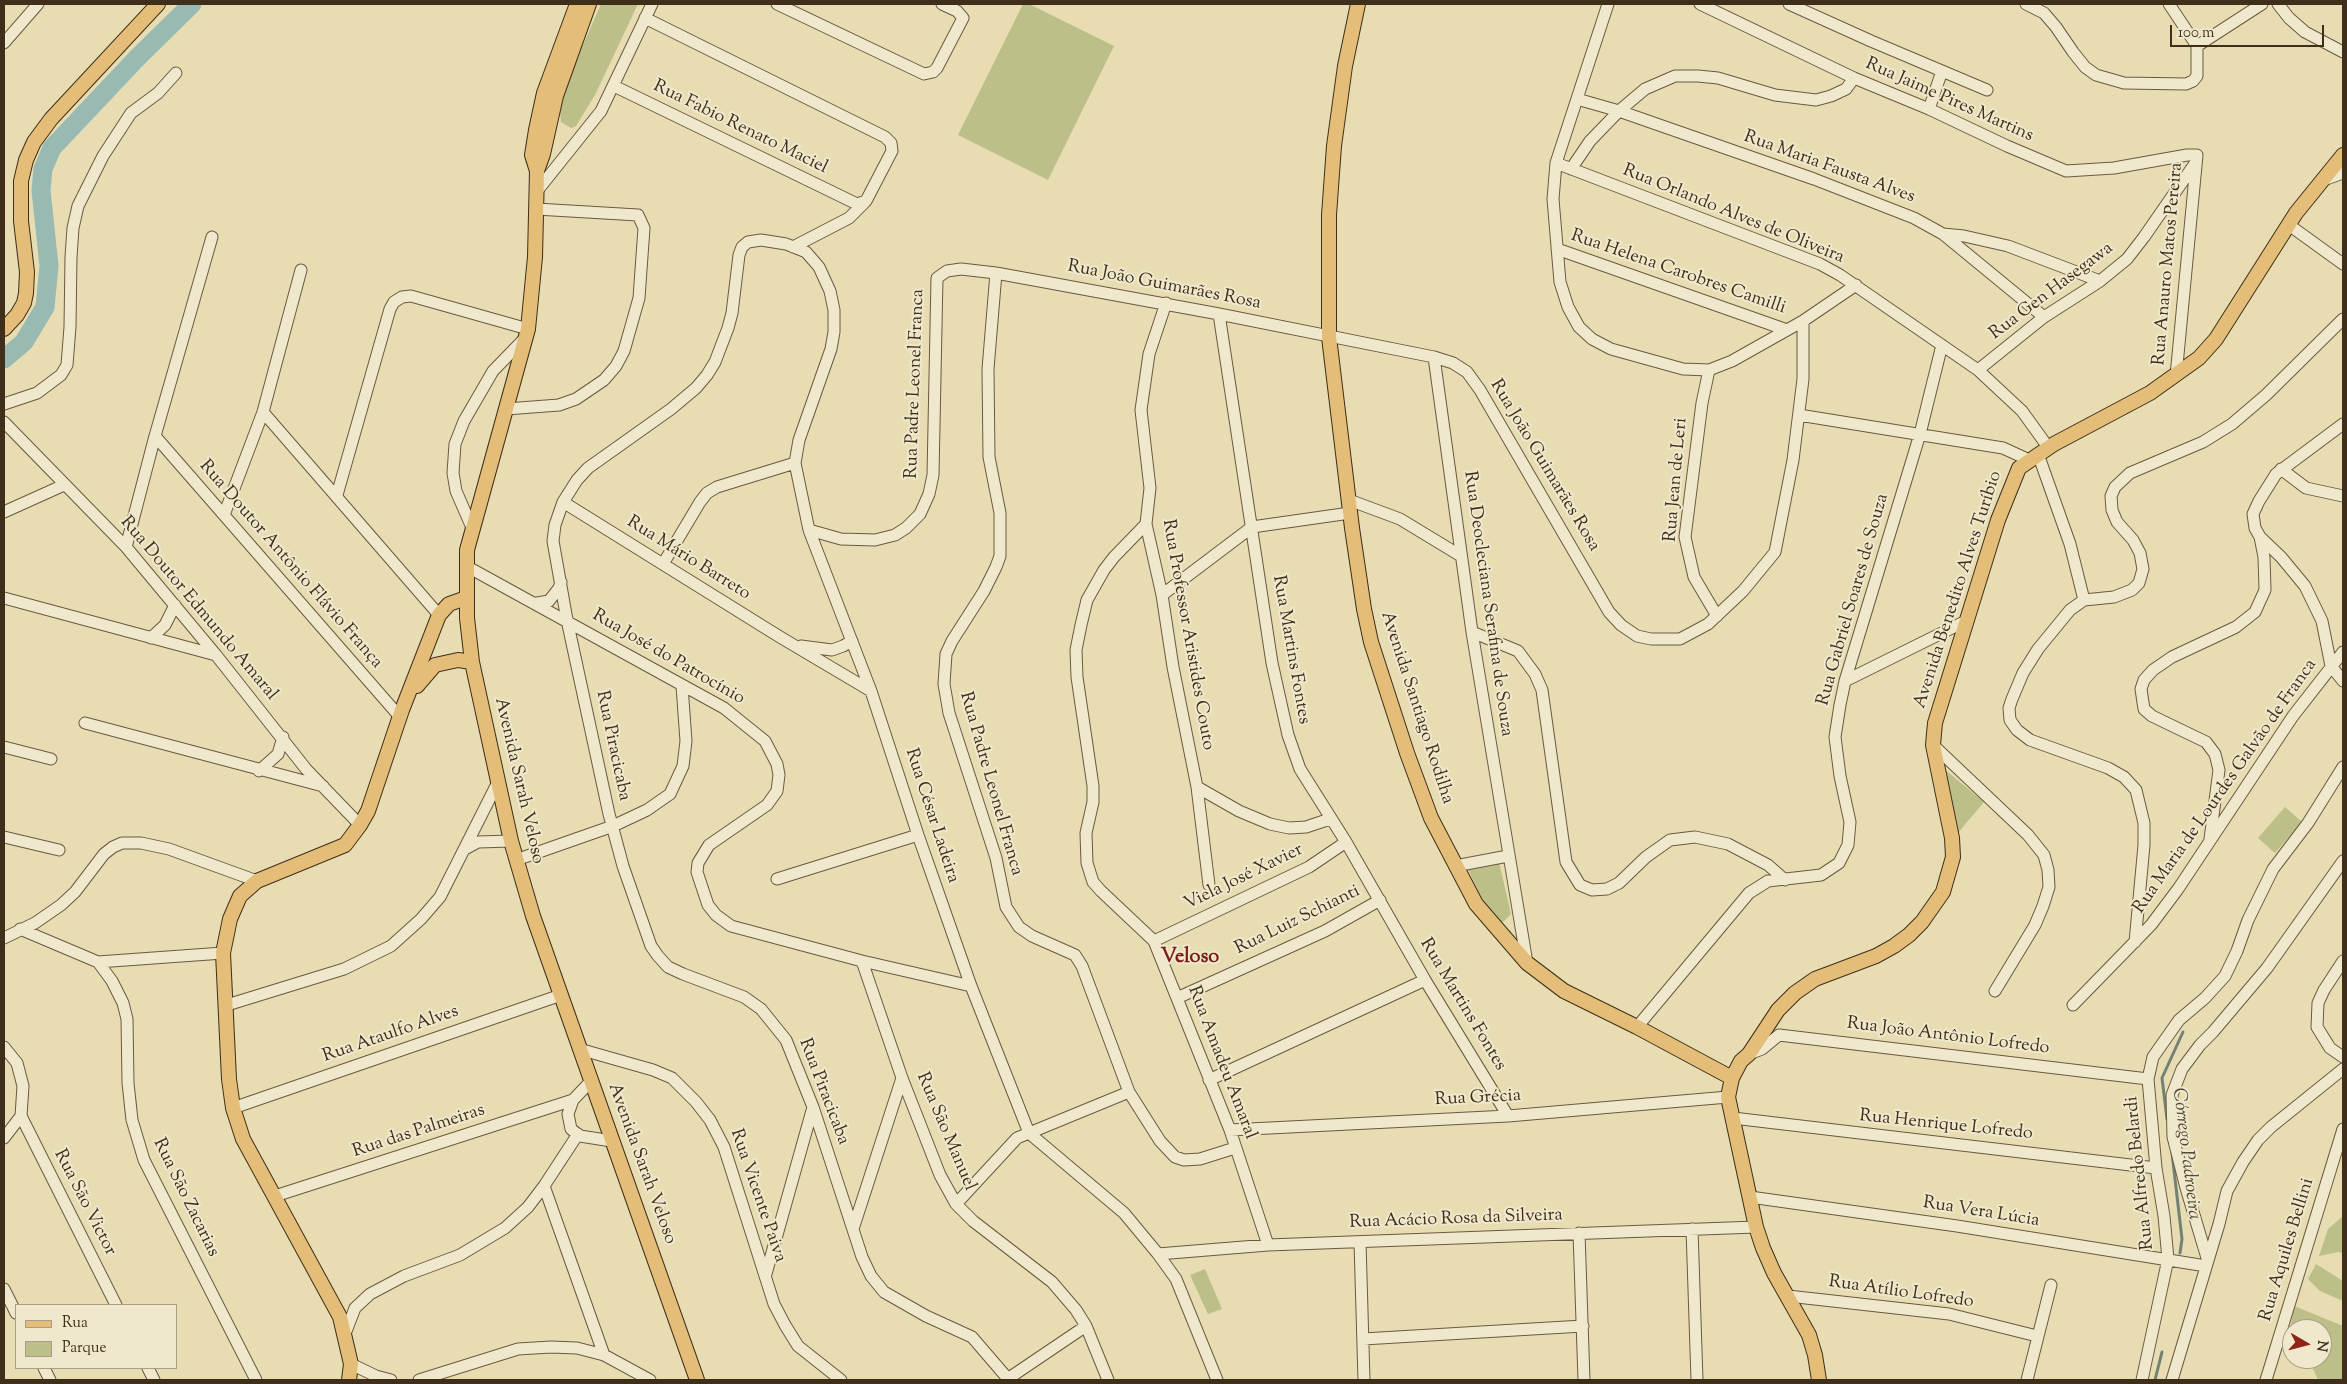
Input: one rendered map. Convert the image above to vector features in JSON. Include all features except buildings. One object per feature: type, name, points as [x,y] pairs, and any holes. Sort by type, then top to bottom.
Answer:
[{"type":"main road","points":[[4,329],[17,315],[24,303],[26,292],[27,272],[21,221],[21,191],[26,160],[34,142],[51,119],[158,4]]},
{"type":"main road","name":"Avenida Sarah Veloso","points":[[578,4],[544,92],[532,155],[537,171],[537,191],[535,258],[528,333],[467,550],[466,598],[472,662],[511,841],[532,916],[697,1380]]},
{"type":"main road","name":"Avenida Sarah Veloso","points":[[537,171],[544,154],[556,96],[589,4]]},
{"type":"main road","name":"Avenida Santiago Rodilha","points":[[1358,4],[1346,66],[1334,156],[1329,215],[1329,337],[1350,506],[1371,642],[1407,753],[1431,818],[1454,866],[1476,904],[1527,963],[1564,991],[1637,1027],[1732,1078]]},
{"type":"main road","name":"Avenida Benedito Alves Turíbio","points":[[1732,1078],[1741,1061],[1749,1054],[1778,1010],[1795,993],[1815,979],[1868,959],[1894,946],[1922,922],[1943,892],[1953,857],[1952,838],[1933,745],[1935,723],[1966,621],[2005,503],[2019,468],[2039,454],[2150,393],[2199,358],[2216,339],[2289,225],[2321,181],[2343,156]]},
{"type":"main road","points":[[349,1380],[351,1364],[340,1317],[244,1139],[233,1108],[229,1079],[227,1005],[223,953],[235,906],[240,896],[257,881],[345,845],[360,825],[368,811],[400,717],[437,621],[449,604],[466,598]]},
{"type":"main road","points":[[437,621],[435,645],[444,662]]},
{"type":"main road","points":[[406,701],[429,670],[444,662],[458,660],[472,662]]},
{"type":"main road","points":[[1732,1078],[1728,1097],[1756,1227],[1763,1248],[1809,1335],[1815,1355],[1819,1380]]},
{"type":"street","points":[[4,43],[38,4]]},
{"type":"street","points":[[537,191],[591,124],[614,86],[652,4]]},
{"type":"street","points":[[777,4],[917,72],[929,73],[937,68],[963,18],[957,11],[942,4]]},
{"type":"street","points":[[1608,4],[1556,163],[1553,199],[1560,282],[1568,307],[1579,328],[1592,339],[1611,349],[1683,370],[1709,370],[1732,361],[1803,321],[1856,285]]},
{"type":"street","name":"Rua Jaime Pires Martins","points":[[1700,4],[1854,78],[1929,109],[2007,146],[2066,171],[2114,168],[2186,155],[2196,160]]},
{"type":"street","points":[[1789,4],[1987,90]]},
{"type":"street","points":[[2026,4],[2044,13],[2073,52],[2096,75],[2124,83],[2186,84],[2193,81],[2197,76],[2197,46],[2169,4]]},
{"type":"street","points":[[2197,46],[2262,4]]},
{"type":"street","points":[[2278,4],[2289,18],[2305,32],[2343,52]]},
{"type":"street","points":[[645,18],[786,86],[890,140],[892,151],[864,203],[849,218],[793,247]]},
{"type":"street","points":[[1929,109],[1942,71]]},
{"type":"street","points":[[4,404],[37,393],[61,375],[67,365],[73,228],[78,206],[103,156],[132,113],[158,93],[176,72]]},
{"type":"street","points":[[1571,169],[1590,141],[1619,111],[1645,89],[1675,76],[1718,78],[1776,95],[1816,100],[1846,89],[1854,78]]},
{"type":"street","name":"Rua Fabio Renato Maciel","points":[[614,86],[851,202],[864,203]]},
{"type":"street","name":"Rua Maria Fausta Alves","points":[[1576,99],[1619,111],[1872,201],[1914,218],[1943,234],[2044,317]]},
{"type":"street","name":"Rua Gen Hasegawa","points":[[1978,370],[2044,317],[2100,281],[2127,259],[2196,160]]},
{"type":"street","name":"Rua Anauro Matos Pereira","points":[[2176,376],[2196,160]]},
{"type":"street","name":"Rua Orlando Alves de Oliveira","points":[[1556,163],[1820,264],[1856,285],[1978,370],[2022,411],[2070,544],[2084,600]]},
{"type":"street","points":[[2321,181],[2343,173]]},
{"type":"street","points":[[506,409],[559,405],[576,400],[604,380],[616,366],[624,351],[639,298],[644,228],[638,215],[536,209]]},
{"type":"street","points":[[2289,225],[2343,264]]},
{"type":"street","points":[[1943,234],[1964,236],[2008,246],[2100,281]]},
{"type":"street","points":[[126,547],[154,436],[212,237]]},
{"type":"street","name":"Rua César Ladeira","points":[[761,240],[806,252],[819,267],[830,291],[834,310],[834,332],[831,349],[799,440],[795,463],[810,530],[872,691],[918,835],[971,986],[1029,1133],[1124,1213],[1158,1254],[1176,1279],[1217,1380]]},
{"type":"street","name":"Rua Piracicaba","points":[[761,240],[748,242],[742,247],[739,255],[732,313],[719,353],[707,375],[696,388],[671,410],[588,468],[577,480],[563,502],[555,525],[553,542],[567,620],[613,826],[651,946],[668,966],[723,987],[744,997],[761,1009],[786,1040],[813,1107],[862,1257],[871,1276],[884,1292],[926,1316],[972,1337],[1009,1379]]},
{"type":"street","name":"Rua Helena Carobres Camilli","points":[[1557,250],[1787,330]]},
{"type":"street","name":"Rua Padre Leonel Franca","points":[[810,530],[841,540],[875,540],[895,535],[906,528],[920,514],[929,494],[933,475],[936,278],[947,271],[961,269],[996,273],[988,369],[988,457],[1000,513],[1000,556],[984,592],[952,641],[946,654],[944,667],[946,699],[967,774],[996,858],[1006,907],[1019,927],[1032,936],[1075,955],[1082,966],[1129,1092],[1167,1151],[1175,1157],[1184,1160],[1200,1158],[1236,1148]]},
{"type":"street","points":[[224,515],[263,412],[301,270]]},
{"type":"street","name":"Rua João Guimarães Rosa","points":[[996,273],[1219,314],[1434,357],[1453,363],[1467,372],[1475,384],[1609,612],[1621,625],[1636,636],[1651,639],[1680,639],[1698,630],[1717,616],[1743,591],[1775,552],[1780,537],[1799,415],[1803,379],[1803,321]]},
{"type":"street","points":[[337,496],[390,309],[394,302],[402,297],[411,296],[528,333],[493,371],[464,421],[455,444],[453,473],[456,491],[473,530]]},
{"type":"street","name":"Rua Professor Aristides Couto","points":[[1166,304],[1150,354],[1141,410],[1150,488],[1146,524],[1162,595],[1173,667],[1197,786],[1209,884]]},
{"type":"street","name":"Rua Martins Fontes","points":[[1219,314],[1272,662],[1288,735],[1300,769],[1346,842],[1425,980],[1508,1116]]},
{"type":"street","points":[[2135,942],[2144,845],[2144,823],[2136,790],[2124,777],[2108,768],[2030,740],[2017,730],[2010,720],[2012,699],[2023,673],[2038,649],[2070,610],[2084,600],[2114,597],[2132,590],[2139,583],[2143,569],[2140,553],[2133,540],[2118,522],[2112,510],[2111,496],[2115,487],[2130,473],[2203,442],[2232,424],[2266,395],[2343,319]]},
{"type":"street","name":"Rua Gabriel Soares de Souza","points":[[1637,1027],[1749,893],[1768,881],[1821,875],[1840,863],[1848,845],[1850,822],[1840,776],[1835,737],[1846,681],[1920,434],[1942,345]]},
{"type":"street","name":"Rua Deocleciana Serafina de Souza","points":[[1434,357],[1460,556],[1527,963]]},
{"type":"street","name":"Rua Jean de Leri","points":[[1709,370],[1695,451],[1685,537],[1694,578],[1717,616]]},
{"type":"street","points":[[263,412],[337,496],[437,621]]},
{"type":"street","points":[[1799,415],[2039,454]]},
{"type":"street","name":"Rua Doutor Edmundo Amaral","points":[[4,422],[126,547],[175,604],[306,768],[360,825]]},
{"type":"street","points":[[2343,424],[2281,469],[2266,488],[2253,514],[2255,528],[2260,537],[2281,557],[2305,586],[2322,621],[2332,666],[2343,681]]},
{"type":"street","name":"Rua Doutor Antônio Flávio França","points":[[154,436],[400,717]]},
{"type":"street","points":[[663,564],[707,493],[718,487],[795,463]]},
{"type":"street","points":[[2281,469],[2306,488],[2343,496]]},
{"type":"street","points":[[4,512],[64,485]]},
{"type":"street","name":"Rua Mário Barreto","points":[[563,502],[872,691]]},
{"type":"street","points":[[1162,595],[1252,527],[1350,506],[1400,519],[1460,556]]},
{"type":"street","name":"Rua Amadeu Amaral","points":[[1146,524],[1114,557],[1091,592],[1081,625],[1076,662],[1094,786],[1093,802],[1086,832],[1090,873],[1101,891],[1154,941],[1230,1130],[1268,1245]]},
{"type":"street","points":[[2210,842],[2219,770],[2215,754],[2206,742],[2186,730],[2152,716],[2144,709],[2141,689],[2144,680],[2153,670],[2172,657],[2236,627],[2255,612],[2265,590],[2264,557],[2260,537]]},
{"type":"street","name":"Rua José do Patrocínio","points":[[466,566],[537,603],[724,708],[766,741],[778,764],[777,791],[767,806],[709,845],[698,863],[697,872],[708,905],[716,915],[731,926],[862,961],[971,986]]},
{"type":"street","points":[[537,603],[549,600],[559,588],[561,582]]},
{"type":"street","points":[[4,598],[216,655]]},
{"type":"street","points":[[151,638],[165,625],[175,604]]},
{"type":"street","points":[[1846,681],[1966,621]]},
{"type":"street","points":[[1472,632],[1518,651],[1535,674],[1542,690],[1566,862],[1580,885],[1592,890],[1607,889],[1619,883],[1646,857],[1670,840],[1695,836],[1728,844],[1768,865],[1785,880]]},
{"type":"street","name":"Rua Mário Barreto","points":[[795,645],[832,650],[852,640]]},
{"type":"street","name":"Rua Maria de Lourdes Galvão de Franca","points":[[2073,1005],[2151,925],[2210,842],[2292,716],[2343,652]]},
{"type":"street","points":[[516,860],[613,826],[659,803],[670,794],[683,766],[686,741],[682,686]]},
{"type":"street","points":[[85,723],[259,771],[323,786]]},
{"type":"street","points":[[259,771],[278,754],[283,737]]},
{"type":"street","points":[[1933,745],[2028,835],[2044,855],[2048,870],[2049,887],[2035,925],[1995,991]]},
{"type":"street","points":[[4,747],[51,759]]},
{"type":"street","points":[[2148,1079],[2153,1057],[2179,1020],[2205,998],[2225,976],[2237,951],[2248,920],[2273,869],[2308,823],[2343,767]]},
{"type":"street","points":[[227,1005],[344,969],[391,946],[421,919],[440,897],[498,782]]},
{"type":"street","points":[[1197,786],[1239,811],[1270,824],[1289,828],[1306,827],[1330,819]]},
{"type":"street","points":[[777,879],[918,835]]},
{"type":"street","points":[[4,837],[59,850]]},
{"type":"street","points":[[465,850],[478,842],[511,841]]},
{"type":"street","name":"Viela José Xavier","points":[[1154,941],[1309,867],[1346,842]]},
{"type":"street","points":[[4,938],[35,923],[61,905],[74,892],[104,854],[122,843],[141,843],[170,849],[257,881]]},
{"type":"street","points":[[1454,866],[1508,856]]},
{"type":"street","points":[[2207,1262],[2173,1137],[2172,1095],[2182,1069],[2200,1045],[2234,1008],[2304,918],[2343,862]]},
{"type":"street","name":"Rua Luiz Schianti","points":[[1176,998],[1325,931],[1380,900]]},
{"type":"street","points":[[20,929],[98,962],[223,953]]},
{"type":"street","name":"Rua São Manuel","points":[[862,961],[902,1078],[940,1175],[956,1204],[974,1221],[1052,1282],[1076,1310],[1086,1326],[1108,1380]]},
{"type":"street","points":[[2343,961],[2318,1003],[2317,1027],[2330,1048],[2343,1057]]},
{"type":"street","name":"Rua São Zacarias","points":[[98,962],[112,981],[124,1003],[127,1019],[128,1082],[132,1120],[144,1160],[256,1380]]},
{"type":"street","points":[[1209,1080],[1425,980]]},
{"type":"street","name":"Rua Ataulfo Alves","points":[[233,1108],[560,995]]},
{"type":"street","name":"Rua João Antônio Lofredo","points":[[1749,1054],[1762,1049],[1779,1035],[2148,1079]]},
{"type":"street","points":[[4,1046],[17,1063],[23,1086],[21,1116],[4,1138]]},
{"type":"street","name":"Rua Vicente Paiva","points":[[579,1049],[652,1070],[672,1078],[696,1102],[710,1120],[724,1147],[774,1304],[785,1326],[798,1346],[842,1380]]},
{"type":"street","points":[[2172,1380],[2219,1224],[2227,1191],[2258,1140],[2285,1115],[2343,1069]]},
{"type":"street","points":[[853,1229],[902,1078]]},
{"type":"street","name":"Rua Alfredo Belardi","points":[[2142,1380],[2168,1259],[2164,1216],[2156,1168],[2148,1079]]},
{"type":"street","points":[[591,1081],[573,1100],[568,1114],[571,1129],[578,1134],[592,1139],[612,1141]]},
{"type":"street","points":[[956,1204],[1017,1138],[1129,1092]]},
{"type":"street","name":"Rua Grécia","points":[[1230,1130],[1508,1116],[1728,1097]]},
{"type":"street","name":"Rua das Palmeiras","points":[[276,1196],[573,1100]]},
{"type":"street","points":[[892,1110],[913,1106]]},
{"type":"street","points":[[766,1274],[813,1107]]},
{"type":"street","name":"Rua São Victor","points":[[21,1116],[115,1304]]},
{"type":"street","name":"Rua Henrique Lofredo","points":[[1733,1118],[2156,1168]]},
{"type":"street","name":"Rua Aquiles Bellini","points":[[2266,1380],[2343,1130]]},
{"type":"street","points":[[345,1334],[356,1308],[370,1294],[404,1276],[460,1255],[505,1228],[528,1208],[578,1134]]},
{"type":"street","points":[[544,1186],[604,1355]]},
{"type":"street","name":"Rua Vera Lúcia","points":[[1750,1197],[2168,1259],[2207,1262]]},
{"type":"street","name":"Rua Acácio Rosa da Silveira","points":[[1158,1254],[1268,1245],[1756,1227]]},
{"type":"street","points":[[1692,1229],[1697,1380]]},
{"type":"street","points":[[1579,1233],[1584,1380]]},
{"type":"street","points":[[1360,1242],[1364,1380]]},
{"type":"street","points":[[2027,1380],[2051,1285]]},
{"type":"street","points":[[4,1288],[15,1311]]},
{"type":"street","name":"Rua Atílio Lofredo","points":[[1788,1296],[1949,1314],[2037,1336]]},
{"type":"street","points":[[1009,1379],[1086,1326]]},
{"type":"street","points":[[1363,1339],[1583,1326]]},
{"type":"street","points":[[419,1380],[518,1349],[577,1348],[604,1355],[650,1380]]},
{"type":"street","points":[[351,1364],[376,1376],[391,1380]]},
{"type":"green space","points":[[601,4],[638,4],[595,95],[576,126],[571,128],[561,122],[559,100]]},
{"type":"green space","points":[[1023,4],[1029,4],[1114,46],[1048,180],[958,135]]},
{"type":"green space","points":[[1943,768],[1984,802],[1958,833]]},
{"type":"green space","points":[[2285,807],[2302,822],[2275,853],[2258,838]]},
{"type":"green space","points":[[1499,862],[1511,914],[1502,923],[1482,899],[1467,867]]},
{"type":"green space","points":[[2343,1216],[2343,1253],[2338,1252],[2319,1256],[2328,1229]]},
{"type":"green space","points":[[2316,1264],[2343,1281],[2343,1301],[2320,1291],[2308,1279]]},
{"type":"green space","points":[[1205,1269],[1222,1309],[1208,1314],[1190,1275]]},
{"type":"green space","points":[[2294,1306],[2326,1319],[2292,1319]]},
{"type":"green space","points":[[2332,1322],[2343,1326],[2343,1380],[2318,1380],[2313,1369],[2332,1369]]},
{"type":"waterway","points":[[4,359],[24,342],[45,307],[49,266],[41,190],[43,169],[52,148],[137,58],[192,4]]},
{"type":"waterway","name":"Córrego Padroeira","points":[[2167,1119],[2162,1078],[2183,1032]]},
{"type":"waterway","name":"Córrego Padroeira","points":[[2172,1153],[2182,1239],[2180,1253]]},
{"type":"waterway","name":"Córrego Padroeira","points":[[2155,1380],[2162,1352]]},
{"type":"district","name":"Veloso","points":[[1190,959]]}]
